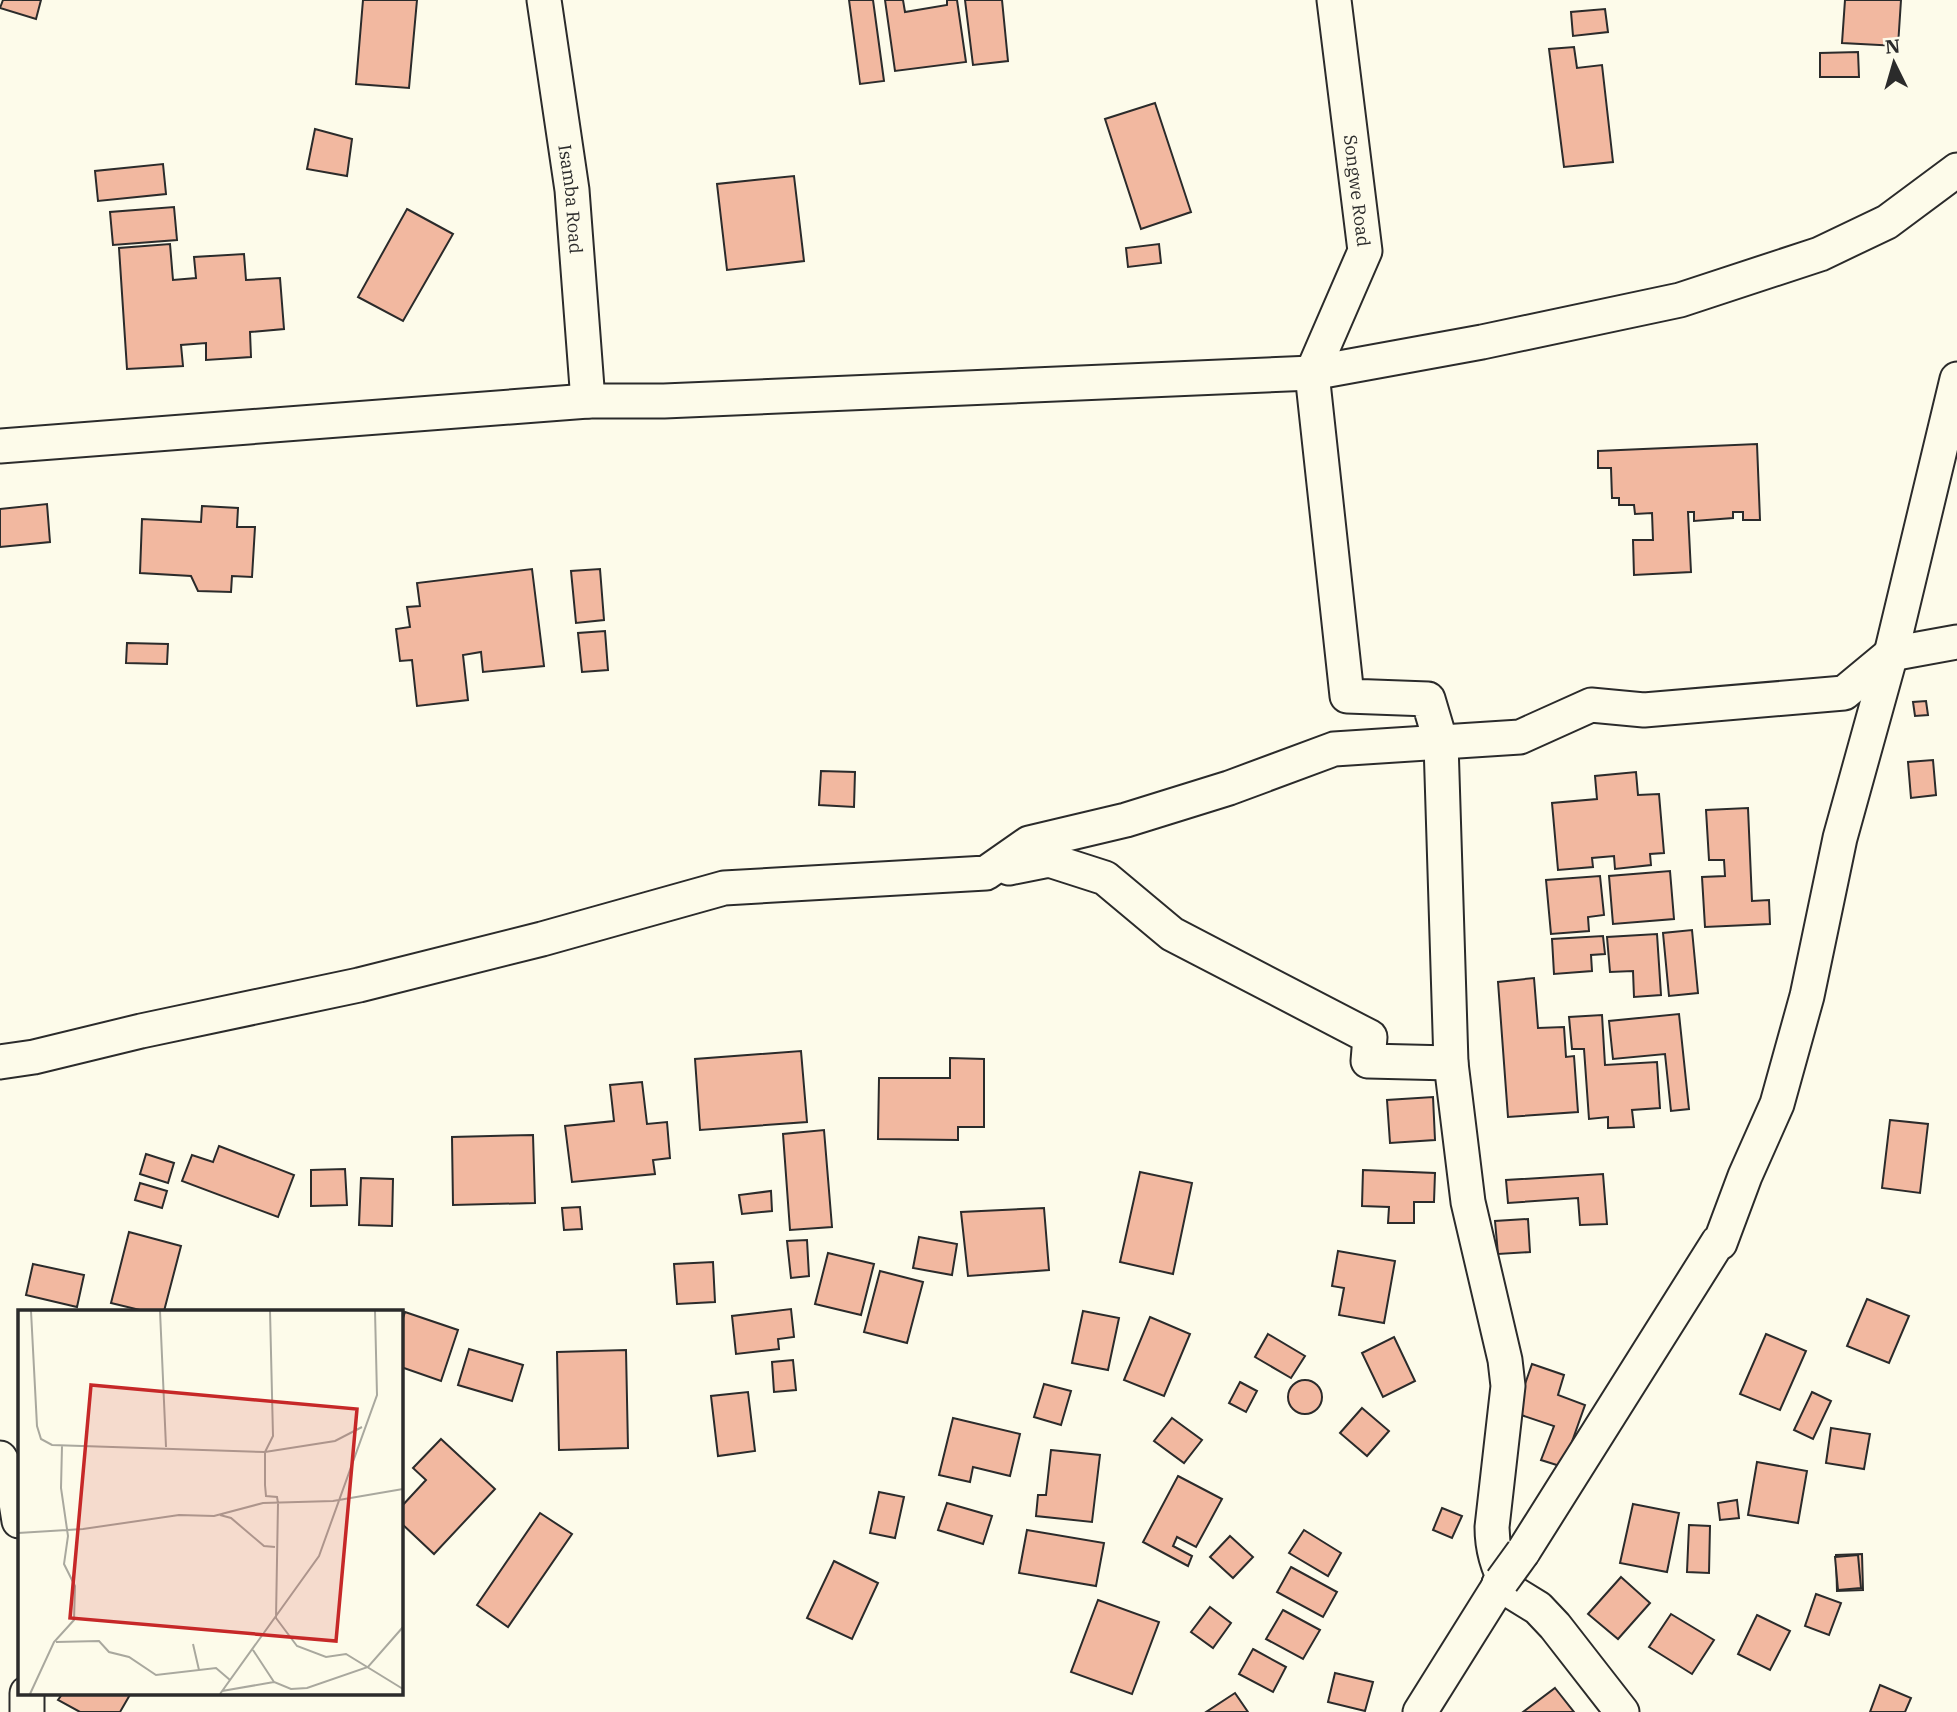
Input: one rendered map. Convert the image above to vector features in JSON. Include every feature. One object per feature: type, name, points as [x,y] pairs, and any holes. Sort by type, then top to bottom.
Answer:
[{"type":"street","name":"Isamba Road","points":[[544,0],[572,190],[587,401]]},
{"type":"street","name":"Songwe Road","points":[[1312,373],[1365,251],[1334,0]]},
{"type":"street","points":[[0,446],[587,401],[678,400],[1312,373],[1482,342],[1680,300],[1820,254],[1887,222],[1957,170]]},
{"type":"street","points":[[1312,373],[1347,696],[1427,699],[1441,743],[1451,1063],[1468,1202],[1505,1360],[1508,1386],[1492,1527],[1498,1569],[1508,1586],[1501,1583]]},
{"type":"street","points":[[1420,1712],[1718,1242],[1720,1243],[1745,1176],[1777,1104],[1807,996],[1840,838],[1891,654],[1957,379]]},
{"type":"street","points":[[986,873],[1029,843],[1126,820],[1230,788],[1334,749],[1520,737],[1591,705],[1644,710],[1844,693],[1891,654],[1957,642]]},
{"type":"street","points":[[0,1062],[34,1057],[141,1031],[359,985],[542,939],[724,888],[986,873],[1049,860],[1105,878],[1172,934],[1370,1037],[1368,1061],[1451,1063]]},
{"type":"street","points":[[0,1458],[12,1478],[18,1515]]},
{"type":"street","points":[[1501,1583],[1538,1608],[1555,1626],[1622,1712]]},
{"type":"street","points":[[27,1694],[27,1712]]},
{"type":"building","points":[[3,0],[41,0],[36,19],[0,8]]},
{"type":"building","points":[[363,0],[417,0],[409,88],[356,84]]},
{"type":"building","points":[[849,0],[873,0],[884,81],[860,84]]},
{"type":"building","points":[[885,0],[903,0],[905,12],[947,5],[947,0],[957,0],[966,62],[895,71]]},
{"type":"building","points":[[965,0],[1002,0],[1008,61],[973,65]]},
{"type":"building","points":[[1845,0],[1901,0],[1898,46],[1842,43]]},
{"type":"building","points":[[1605,9],[1608,32],[1573,36],[1571,12]]},
{"type":"building","points":[[1574,47],[1577,68],[1602,65],[1613,162],[1564,167],[1549,49]]},
{"type":"building","points":[[1858,52],[1859,77],[1820,77],[1820,53]]},
{"type":"building","points":[[1155,103],[1191,212],[1141,229],[1105,119]]},
{"type":"building","points":[[315,129],[352,139],[347,176],[307,169]]},
{"type":"building","points":[[163,164],[166,194],[98,201],[95,171]]},
{"type":"building","points":[[794,176],[804,261],[727,270],[717,184]]},
{"type":"building","points":[[174,207],[177,240],[113,245],[110,212]]},
{"type":"building","points":[[407,209],[453,234],[403,321],[358,297]]},
{"type":"building","points":[[170,244],[173,280],[196,278],[194,257],[244,254],[246,280],[280,278],[284,329],[250,332],[251,357],[206,360],[206,343],[181,345],[183,366],[127,369],[119,248]]},
{"type":"building","points":[[1159,244],[1161,263],[1128,267],[1126,248]]},
{"type":"building","points":[[1757,444],[1760,520],[1743,520],[1743,512],[1733,512],[1733,518],[1694,521],[1694,512],[1688,512],[1691,572],[1634,575],[1633,540],[1653,540],[1652,513],[1635,514],[1634,505],[1619,505],[1619,498],[1612,498],[1611,468],[1598,468],[1598,451]]},
{"type":"building","points":[[47,504],[50,542],[0,547],[0,509]]},
{"type":"building","points":[[202,506],[238,508],[237,527],[255,527],[252,577],[232,576],[231,592],[198,591],[191,576],[140,573],[142,519],[201,522]]},
{"type":"building","points":[[532,569],[544,666],[483,672],[481,652],[463,655],[468,700],[417,706],[412,660],[400,661],[396,629],[410,627],[407,607],[420,606],[417,583]]},
{"type":"building","points":[[600,569],[604,620],[576,623],[571,571]]},
{"type":"building","points":[[605,631],[608,670],[582,672],[578,633]]},
{"type":"building","points":[[127,643],[168,644],[167,664],[126,663]]},
{"type":"building","points":[[1926,701],[1928,715],[1915,716],[1913,702]]},
{"type":"building","points":[[1933,760],[1936,795],[1911,798],[1908,762]]},
{"type":"building","points":[[821,771],[855,772],[854,807],[819,805]]},
{"type":"building","points":[[1636,772],[1638,795],[1659,794],[1664,853],[1650,854],[1651,865],[1615,869],[1614,856],[1592,858],[1593,867],[1558,870],[1552,803],[1597,799],[1595,776]]},
{"type":"building","points":[[1748,808],[1752,901],[1769,900],[1770,924],[1705,927],[1702,877],[1725,876],[1724,860],[1709,860],[1706,810]]},
{"type":"building","points":[[1670,871],[1674,919],[1613,924],[1609,876]]},
{"type":"building","points":[[1600,876],[1604,915],[1588,917],[1589,931],[1551,934],[1546,880]]},
{"type":"building","points":[[1692,930],[1698,993],[1669,996],[1663,933]]},
{"type":"building","points":[[1657,934],[1661,995],[1634,997],[1633,971],[1610,972],[1607,937]]},
{"type":"building","points":[[1603,936],[1605,954],[1591,955],[1592,971],[1554,974],[1552,939]]},
{"type":"building","points":[[1534,978],[1538,1028],[1564,1027],[1566,1057],[1574,1056],[1578,1112],[1508,1117],[1498,982]]},
{"type":"building","points":[[1679,1014],[1689,1109],[1671,1111],[1665,1054],[1613,1059],[1609,1021]]},
{"type":"building","points":[[1602,1015],[1605,1065],[1657,1062],[1660,1108],[1632,1110],[1634,1127],[1608,1128],[1608,1117],[1589,1119],[1584,1049],[1572,1049],[1569,1017]]},
{"type":"building","points":[[801,1051],[807,1122],[700,1130],[695,1059]]},
{"type":"building","points":[[950,1058],[984,1059],[984,1127],[958,1127],[958,1140],[878,1139],[879,1078],[950,1078]]},
{"type":"building","points":[[642,1082],[647,1124],[667,1122],[670,1158],[653,1160],[655,1174],[572,1182],[565,1126],[614,1121],[610,1085]]},
{"type":"building","points":[[1433,1097],[1435,1140],[1390,1143],[1387,1100]]},
{"type":"building","points":[[1890,1120],[1928,1124],[1920,1193],[1882,1188]]},
{"type":"building","points":[[824,1130],[832,1227],[790,1230],[783,1134]]},
{"type":"building","points":[[533,1135],[535,1203],[453,1205],[452,1137]]},
{"type":"building","points":[[219,1146],[294,1175],[278,1217],[182,1181],[192,1155],[213,1162]]},
{"type":"building","points":[[146,1154],[174,1163],[168,1183],[140,1174]]},
{"type":"building","points":[[345,1169],[347,1205],[311,1206],[311,1170]]},
{"type":"building","points":[[1363,1170],[1435,1173],[1434,1202],[1414,1202],[1414,1223],[1388,1223],[1389,1207],[1362,1206]]},
{"type":"building","points":[[1140,1172],[1192,1183],[1173,1274],[1120,1262]]},
{"type":"building","points":[[1603,1174],[1607,1224],[1580,1225],[1578,1198],[1508,1203],[1506,1180]]},
{"type":"building","points":[[361,1178],[393,1179],[392,1226],[359,1225]]},
{"type":"building","points":[[140,1183],[167,1191],[162,1208],[135,1200]]},
{"type":"building","points":[[771,1191],[772,1211],[742,1214],[739,1195]]},
{"type":"building","points":[[580,1207],[582,1229],[564,1230],[562,1208]]},
{"type":"building","points":[[1044,1208],[1049,1270],[968,1276],[961,1212]]},
{"type":"building","points":[[1528,1219],[1530,1252],[1498,1254],[1495,1221]]},
{"type":"building","points":[[129,1232],[181,1246],[164,1310],[140,1310],[111,1303]]},
{"type":"building","points":[[919,1237],[957,1244],[952,1275],[913,1268]]},
{"type":"building","points":[[807,1240],[809,1276],[791,1278],[787,1241]]},
{"type":"building","points":[[1338,1251],[1395,1261],[1384,1323],[1339,1315],[1344,1288],[1332,1286]]},
{"type":"building","points":[[828,1253],[874,1264],[861,1315],[815,1304]]},
{"type":"building","points":[[713,1262],[715,1302],[677,1304],[674,1264]]},
{"type":"building","points":[[33,1264],[84,1275],[77,1307],[26,1295]]},
{"type":"building","points":[[880,1271],[923,1282],[907,1343],[864,1332]]},
{"type":"building","points":[[1867,1299],[1909,1316],[1889,1363],[1847,1346]]},
{"type":"building","points":[[791,1309],[794,1337],[778,1339],[779,1349],[736,1354],[732,1316]]},
{"type":"building","points":[[1083,1311],[1119,1318],[1108,1370],[1072,1363]]},
{"type":"building","points":[[405,1312],[458,1330],[441,1381],[402,1367],[402,1321]]},
{"type":"building","points":[[1150,1317],[1190,1334],[1164,1396],[1124,1380]]},
{"type":"building","points":[[1268,1334],[1305,1356],[1291,1378],[1255,1357]]},
{"type":"building","points":[[1766,1334],[1806,1351],[1780,1410],[1740,1394]]},
{"type":"building","points":[[1394,1337],[1415,1381],[1383,1397],[1362,1353]]},
{"type":"building","points":[[469,1349],[523,1365],[512,1401],[458,1385]]},
{"type":"building","points":[[626,1350],[628,1448],[559,1450],[557,1352]]},
{"type":"building","points":[[793,1360],[796,1390],[774,1392],[772,1362]]},
{"type":"building","points":[[1532,1364],[1564,1375],[1558,1395],[1585,1405],[1563,1467],[1541,1460],[1554,1426],[1515,1413]]},
{"type":"building","points":[[1305,1380],[1317,1385],[1322,1397],[1317,1409],[1305,1414],[1293,1409],[1288,1397],[1293,1385]]},
{"type":"building","points":[[1240,1382],[1257,1391],[1246,1412],[1229,1403]]},
{"type":"building","points":[[1044,1384],[1071,1391],[1061,1425],[1034,1417]]},
{"type":"building","points":[[748,1392],[755,1451],[718,1456],[711,1396]]},
{"type":"building","points":[[1812,1392],[1831,1401],[1813,1439],[1794,1430]]},
{"type":"building","points":[[1362,1408],[1389,1431],[1367,1456],[1340,1433]]},
{"type":"building","points":[[953,1418],[1020,1434],[1010,1476],[973,1467],[970,1482],[939,1475]]},
{"type":"building","points":[[1172,1418],[1202,1440],[1184,1463],[1154,1441]]},
{"type":"building","points":[[1831,1428],[1870,1434],[1864,1469],[1826,1463]]},
{"type":"building","points":[[441,1439],[495,1489],[434,1554],[402,1524],[402,1506],[426,1480],[413,1468]]},
{"type":"building","points":[[1051,1450],[1100,1455],[1092,1522],[1036,1516],[1038,1495],[1046,1495]]},
{"type":"building","points":[[1757,1462],[1807,1471],[1798,1523],[1748,1515]]},
{"type":"building","points":[[1178,1476],[1222,1499],[1196,1547],[1177,1537],[1173,1546],[1192,1556],[1188,1566],[1143,1542]]},
{"type":"building","points":[[879,1492],[904,1497],[895,1538],[870,1533]]},
{"type":"building","points":[[1737,1500],[1739,1518],[1720,1520],[1718,1503]]},
{"type":"building","points":[[947,1503],[992,1516],[983,1544],[938,1530]]},
{"type":"building","points":[[1633,1504],[1679,1513],[1667,1572],[1620,1563]]},
{"type":"building","points":[[1442,1508],[1462,1516],[1452,1538],[1433,1530]]},
{"type":"building","points":[[540,1513],[572,1534],[508,1627],[477,1605]]},
{"type":"building","points":[[1689,1525],[1710,1526],[1709,1573],[1687,1572]]},
{"type":"building","points":[[1027,1530],[1104,1543],[1096,1586],[1019,1573]]},
{"type":"building","points":[[1304,1530],[1341,1553],[1328,1576],[1289,1553]]},
{"type":"building","points":[[1230,1536],[1253,1557],[1233,1578],[1210,1557]]},
{"type":"building","points":[[1862,1554],[1863,1590],[1837,1591],[1836,1555]]},
{"type":"building","points":[[1858,1555],[1861,1588],[1838,1590],[1835,1557]]},
{"type":"building","points":[[834,1561],[878,1583],[852,1639],[807,1618]]},
{"type":"building","points":[[1291,1567],[1337,1592],[1323,1617],[1277,1592]]},
{"type":"building","points":[[1621,1577],[1650,1603],[1618,1639],[1588,1614]]},
{"type":"building","points":[[1816,1594],[1841,1603],[1829,1635],[1805,1626]]},
{"type":"building","points":[[1098,1600],[1159,1622],[1132,1694],[1071,1672]]},
{"type":"building","points":[[1210,1607],[1231,1623],[1213,1648],[1191,1632]]},
{"type":"building","points":[[1283,1610],[1320,1630],[1303,1659],[1266,1639]]},
{"type":"building","points":[[1671,1614],[1714,1640],[1692,1674],[1649,1647]]},
{"type":"building","points":[[1757,1615],[1790,1631],[1770,1670],[1738,1654]]},
{"type":"building","points":[[1253,1649],[1286,1667],[1273,1692],[1239,1674]]},
{"type":"building","points":[[1335,1673],[1373,1682],[1365,1711],[1328,1702]]},
{"type":"building","points":[[1880,1685],[1911,1698],[1905,1712],[1870,1712]]},
{"type":"building","points":[[1555,1688],[1574,1712],[1523,1712]]},
{"type":"building","points":[[1235,1693],[1248,1712],[1206,1712]]},
{"type":"building","points":[[62,1694],[130,1694],[120,1712],[80,1712],[58,1700]]}]
